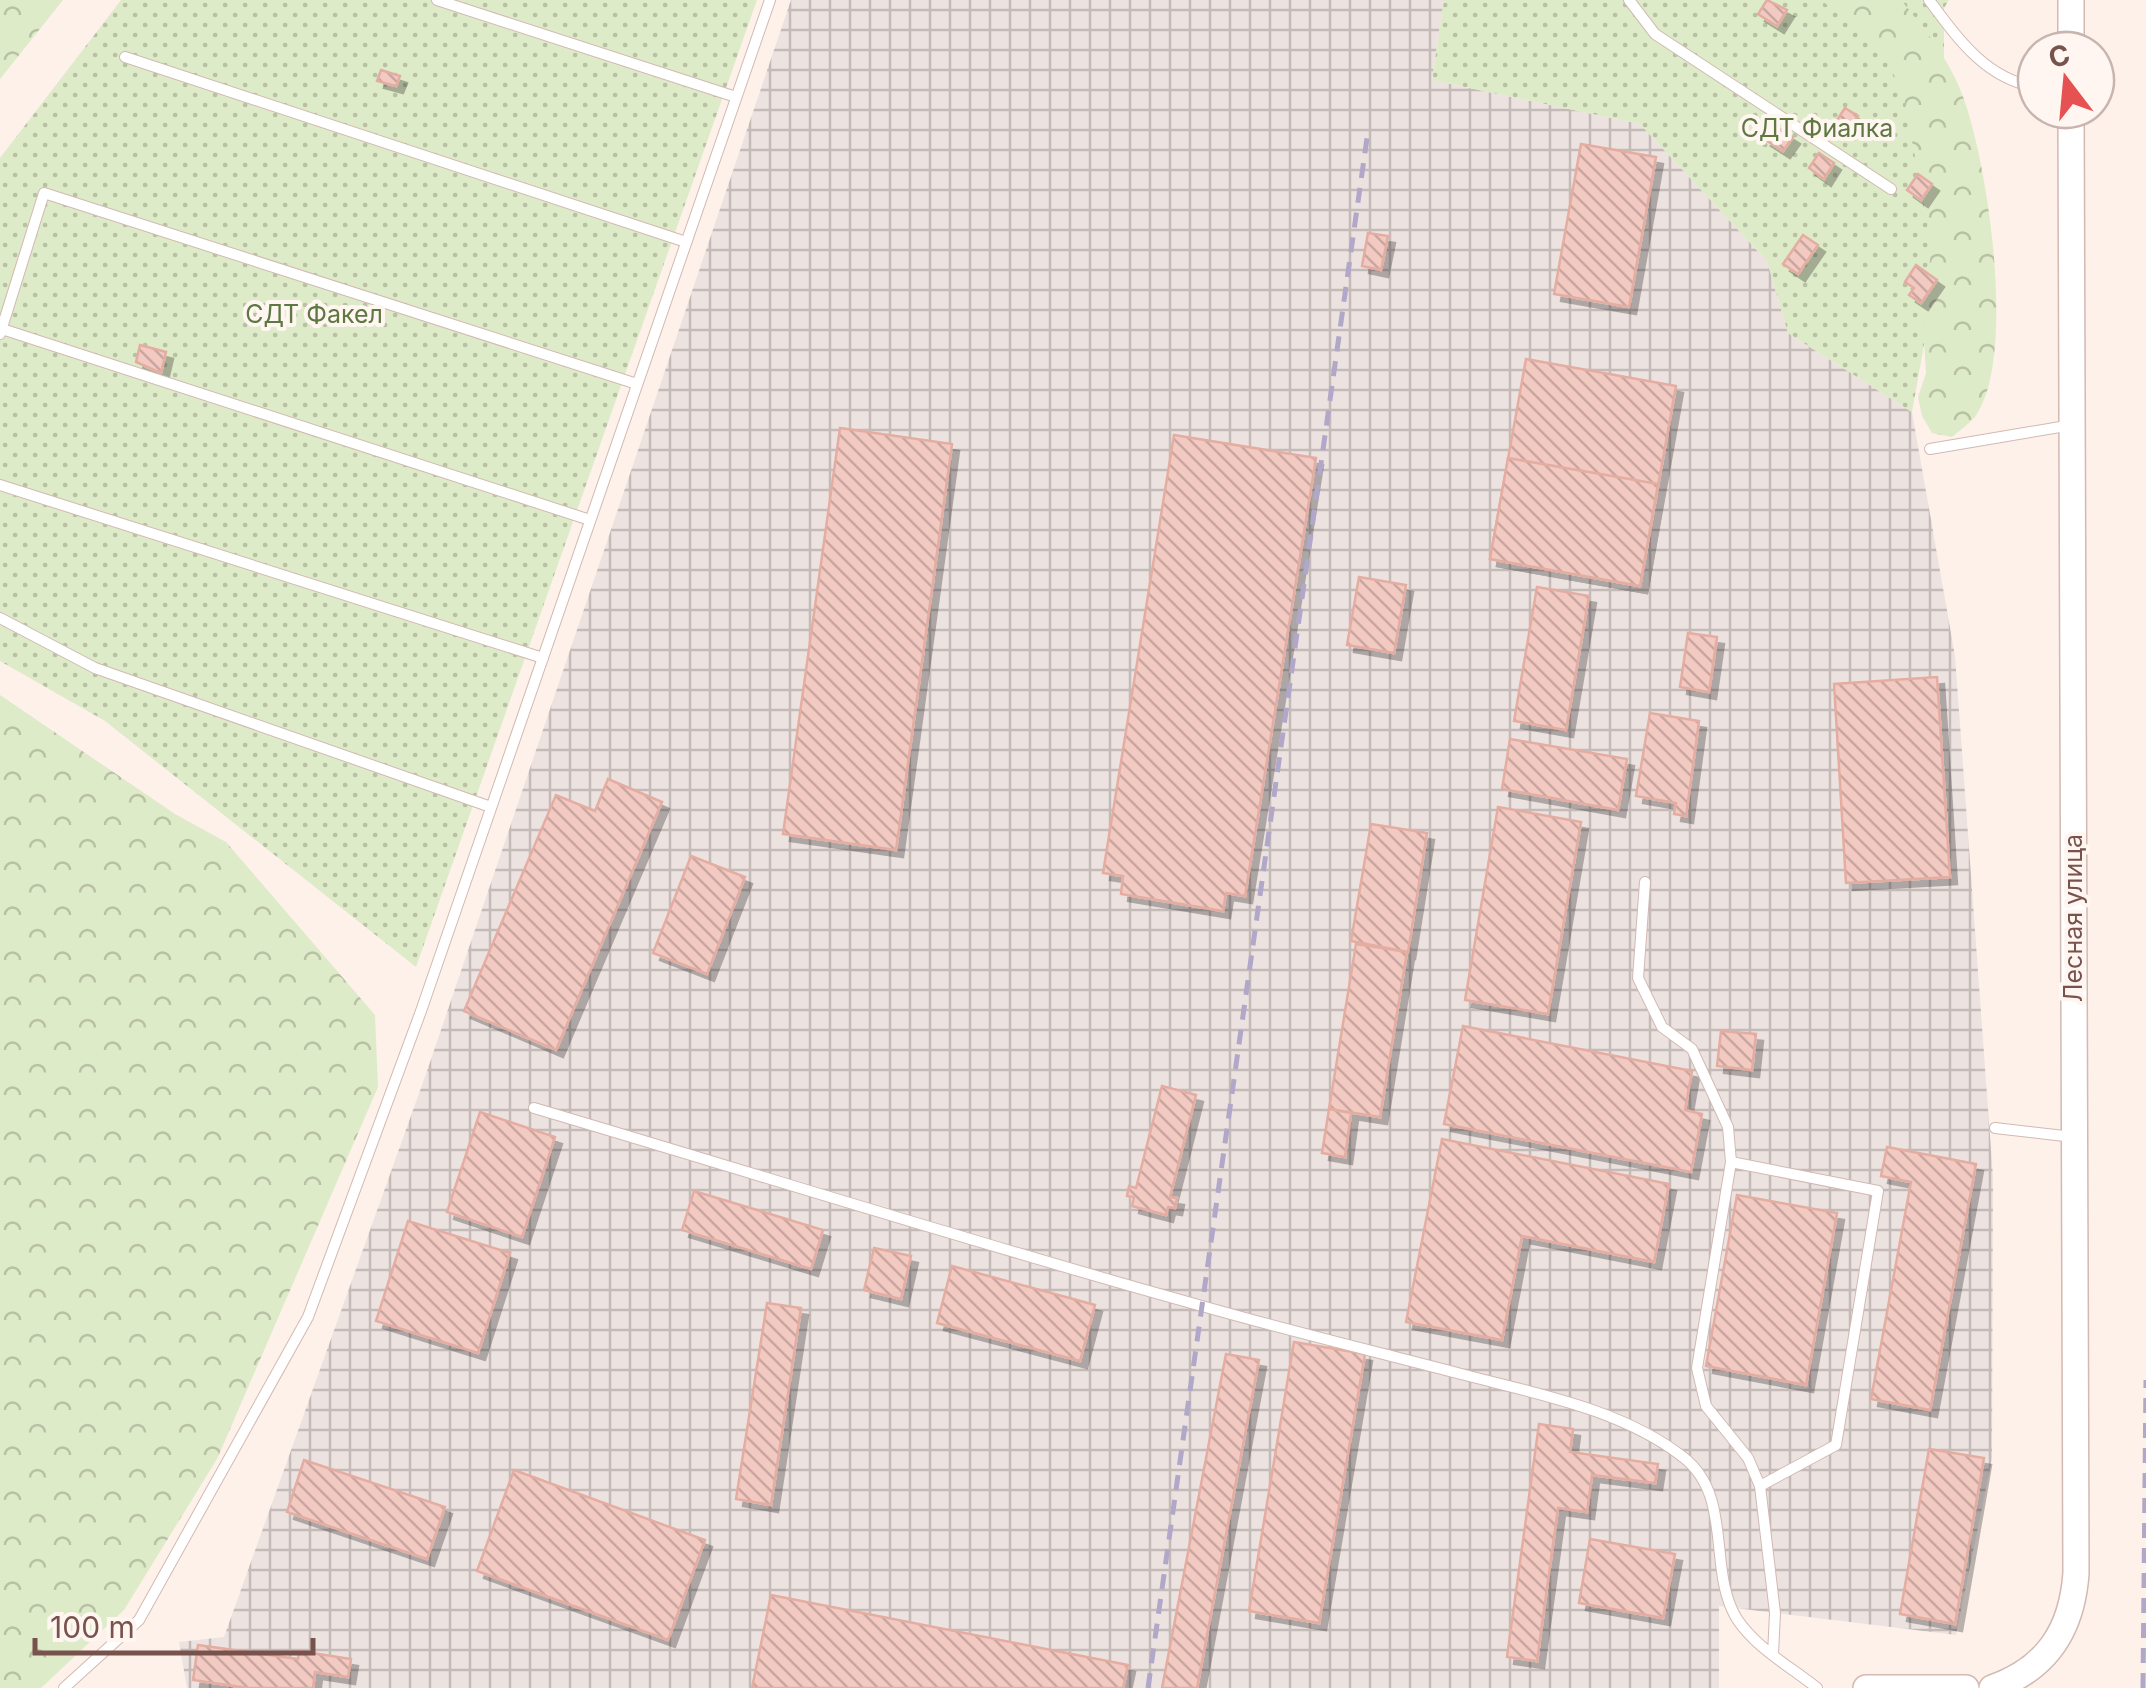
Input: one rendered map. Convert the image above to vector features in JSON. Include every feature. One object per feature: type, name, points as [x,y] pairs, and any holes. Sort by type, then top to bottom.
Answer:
[{"type":"street","points":[[2071,0],[2071,30]]},
{"type":"street","name":"Лесная улица","points":[[1992,1688],[2013,1681],[2052,1650],[2074,1602],[2071,130]]},
{"type":"street","points":[[1866,1688],[1887,1684],[1966,1688]]},
{"type":"lane","points":[[437,0],[736,98]]},
{"type":"lane","points":[[64,1688],[138,1620],[308,1317],[421,1011],[488,806],[770,0]]},
{"type":"lane","points":[[1629,0],[1654,34],[1890,189]]},
{"type":"lane","points":[[1929,0],[1984,65],[2016,83]]},
{"type":"lane","points":[[125,57],[686,242]]},
{"type":"lane","points":[[590,520],[1,332],[44,193],[637,384]]},
{"type":"lane","points":[[1930,450],[2072,425]]},
{"type":"lane","points":[[0,486],[542,658]]},
{"type":"lane","points":[[0,618],[95,668],[488,806]]},
{"type":"lane","points":[[1645,882],[1638,978],[1662,1026],[1692,1049],[1728,1127],[1731,1162],[1697,1368],[1706,1406],[1748,1458],[1760,1486],[1775,1613],[1773,1654]]},
{"type":"lane","points":[[534,1108],[1202,1306],[1566,1401],[1648,1436],[1686,1459],[1704,1483],[1715,1514],[1727,1593],[1736,1617],[1773,1654],[1817,1688]]},
{"type":"lane","points":[[1995,1128],[2074,1137]]},
{"type":"lane","points":[[1731,1162],[1878,1191],[1836,1444],[1760,1486]]},
{"type":"shaded area","points":[[791,0],[1444,0],[1432,80],[1640,124],[1767,261],[1788,333],[1912,412],[1955,656],[1993,1177],[1992,1459],[1956,1635],[1719,1606],[1719,1688],[187,1688],[179,1642],[224,1637],[426,1074]]},
{"type":"green space","points":[[0,0],[63,0],[0,79]]},
{"type":"green space","name":"СДТ Факел","points":[[121,0],[757,0],[416,967],[105,721],[0,661],[0,158]]},
{"type":"green space","name":"СДТ Фиалка","points":[[1444,0],[1949,0],[1944,8],[1944,233],[1912,412],[1788,333],[1767,261],[1640,124],[1432,80]]},
{"type":"green space","points":[[1821,0],[1901,0],[1948,65],[1970,119],[1994,255],[1995,350],[1988,389],[1975,417],[1952,437],[1932,433],[1922,416],[1918,397],[1926,373],[1922,308],[1932,248],[1903,92],[1885,58],[1865,35]]},
{"type":"green space","points":[[0,695],[175,814],[226,842],[375,1015],[378,1087],[217,1459],[124,1610],[41,1688],[0,1688]]},
{"type":"building","points":[[1767,0],[1787,10],[1777,26],[1758,14]]},
{"type":"building","points":[[381,70],[400,76],[396,86],[377,81]]},
{"type":"building","points":[[1845,108],[1858,116],[1848,132],[1835,123]]},
{"type":"building","points":[[1774,125],[1793,137],[1783,151],[1764,139]]},
{"type":"building","points":[[1581,144],[1656,157],[1629,307],[1554,294]]},
{"type":"building","points":[[1819,153],[1834,163],[1824,179],[1809,168]]},
{"type":"building","points":[[1918,174],[1932,184],[1921,200],[1907,190]]},
{"type":"building","points":[[1368,233],[1388,236],[1381,270],[1362,266]]},
{"type":"building","points":[[1803,235],[1818,245],[1798,274],[1783,264]]},
{"type":"building","points":[[1916,265],[1937,280],[1921,303],[1909,295],[1914,288],[1905,282]]},
{"type":"building","points":[[140,345],[166,352],[161,373],[136,362]]},
{"type":"building","points":[[1526,359],[1676,386],[1640,586],[1490,559]]},
{"type":"building","points":[[840,428],[952,444],[896,850],[783,834]]},
{"type":"building","points":[[1174,435],[1316,458],[1245,896],[1226,893],[1223,911],[1121,894],[1123,876],[1103,873]]},
{"type":"building","points":[[1508,458],[1658,484],[1640,586],[1490,559]]},
{"type":"building","points":[[1359,577],[1406,585],[1394,653],[1347,645]]},
{"type":"building","points":[[1537,587],[1589,596],[1566,730],[1514,721]]},
{"type":"building","points":[[1688,633],[1717,637],[1709,692],[1680,687]]},
{"type":"building","points":[[1937,677],[1950,877],[1846,883],[1834,684]]},
{"type":"building","points":[[1650,713],[1699,721],[1686,816],[1674,814],[1676,803],[1636,796]]},
{"type":"building","points":[[1510,739],[1627,759],[1618,810],[1502,789]]},
{"type":"building","points":[[608,779],[662,802],[556,1050],[464,1011],[556,795],[595,811]]},
{"type":"building","points":[[1498,807],[1581,822],[1548,1014],[1465,1000]]},
{"type":"building","points":[[1371,824],[1427,833],[1408,952],[1351,941]]},
{"type":"building","points":[[691,856],[745,877],[707,974],[653,953]]},
{"type":"building","points":[[1356,944],[1407,952],[1380,1117],[1329,1109]]},
{"type":"building","points":[[1463,1026],[1692,1071],[1685,1110],[1702,1114],[1691,1172],[1444,1124]]},
{"type":"building","points":[[1721,1031],[1756,1034],[1752,1070],[1717,1066]]},
{"type":"building","points":[[1162,1086],[1196,1095],[1170,1197],[1177,1198],[1175,1208],[1168,1207],[1166,1215],[1132,1206],[1134,1197],[1127,1196],[1129,1186],[1136,1188]]},
{"type":"building","points":[[1329,1109],[1351,1113],[1345,1157],[1322,1153]]},
{"type":"building","points":[[480,1112],[555,1137],[522,1237],[447,1212]]},
{"type":"building","points":[[1442,1139],[1669,1184],[1654,1262],[1522,1236],[1502,1340],[1406,1322]]},
{"type":"building","points":[[1887,1147],[1976,1164],[1930,1410],[1871,1399],[1911,1182],[1881,1176]]},
{"type":"building","points":[[694,1191],[823,1230],[811,1269],[682,1230]]},
{"type":"building","points":[[1737,1195],[1837,1213],[1806,1385],[1706,1366]]},
{"type":"building","points":[[408,1221],[510,1253],[478,1353],[376,1321]]},
{"type":"building","points":[[874,1248],[911,1256],[901,1299],[864,1290]]},
{"type":"building","points":[[952,1266],[1095,1305],[1080,1361],[937,1323]]},
{"type":"building","points":[[767,1303],[801,1308],[771,1505],[736,1499]]},
{"type":"building","points":[[1294,1342],[1365,1354],[1319,1623],[1249,1611]]},
{"type":"building","points":[[1226,1354],[1259,1360],[1197,1688],[1162,1688]]},
{"type":"building","points":[[1539,1424],[1573,1429],[1570,1452],[1658,1464],[1655,1483],[1592,1475],[1587,1512],[1558,1508],[1537,1661],[1507,1657]]},
{"type":"building","points":[[1929,1449],[1984,1458],[1955,1624],[1900,1614]]},
{"type":"building","points":[[304,1460],[445,1507],[427,1559],[287,1512]]},
{"type":"building","points":[[514,1470],[705,1540],[668,1640],[477,1571]]},
{"type":"building","points":[[1590,1539],[1675,1554],[1663,1618],[1579,1603]]},
{"type":"building","points":[[771,1595],[1128,1665],[1123,1688],[752,1688]]},
{"type":"building","points":[[198,1645],[298,1659],[299,1651],[351,1659],[348,1677],[315,1672],[313,1688],[248,1688],[193,1680]]},
{"type":"railway","points":[[1148,1688],[1368,131]]},
{"type":"railway","points":[[2143,1688],[2146,1380]]}]
